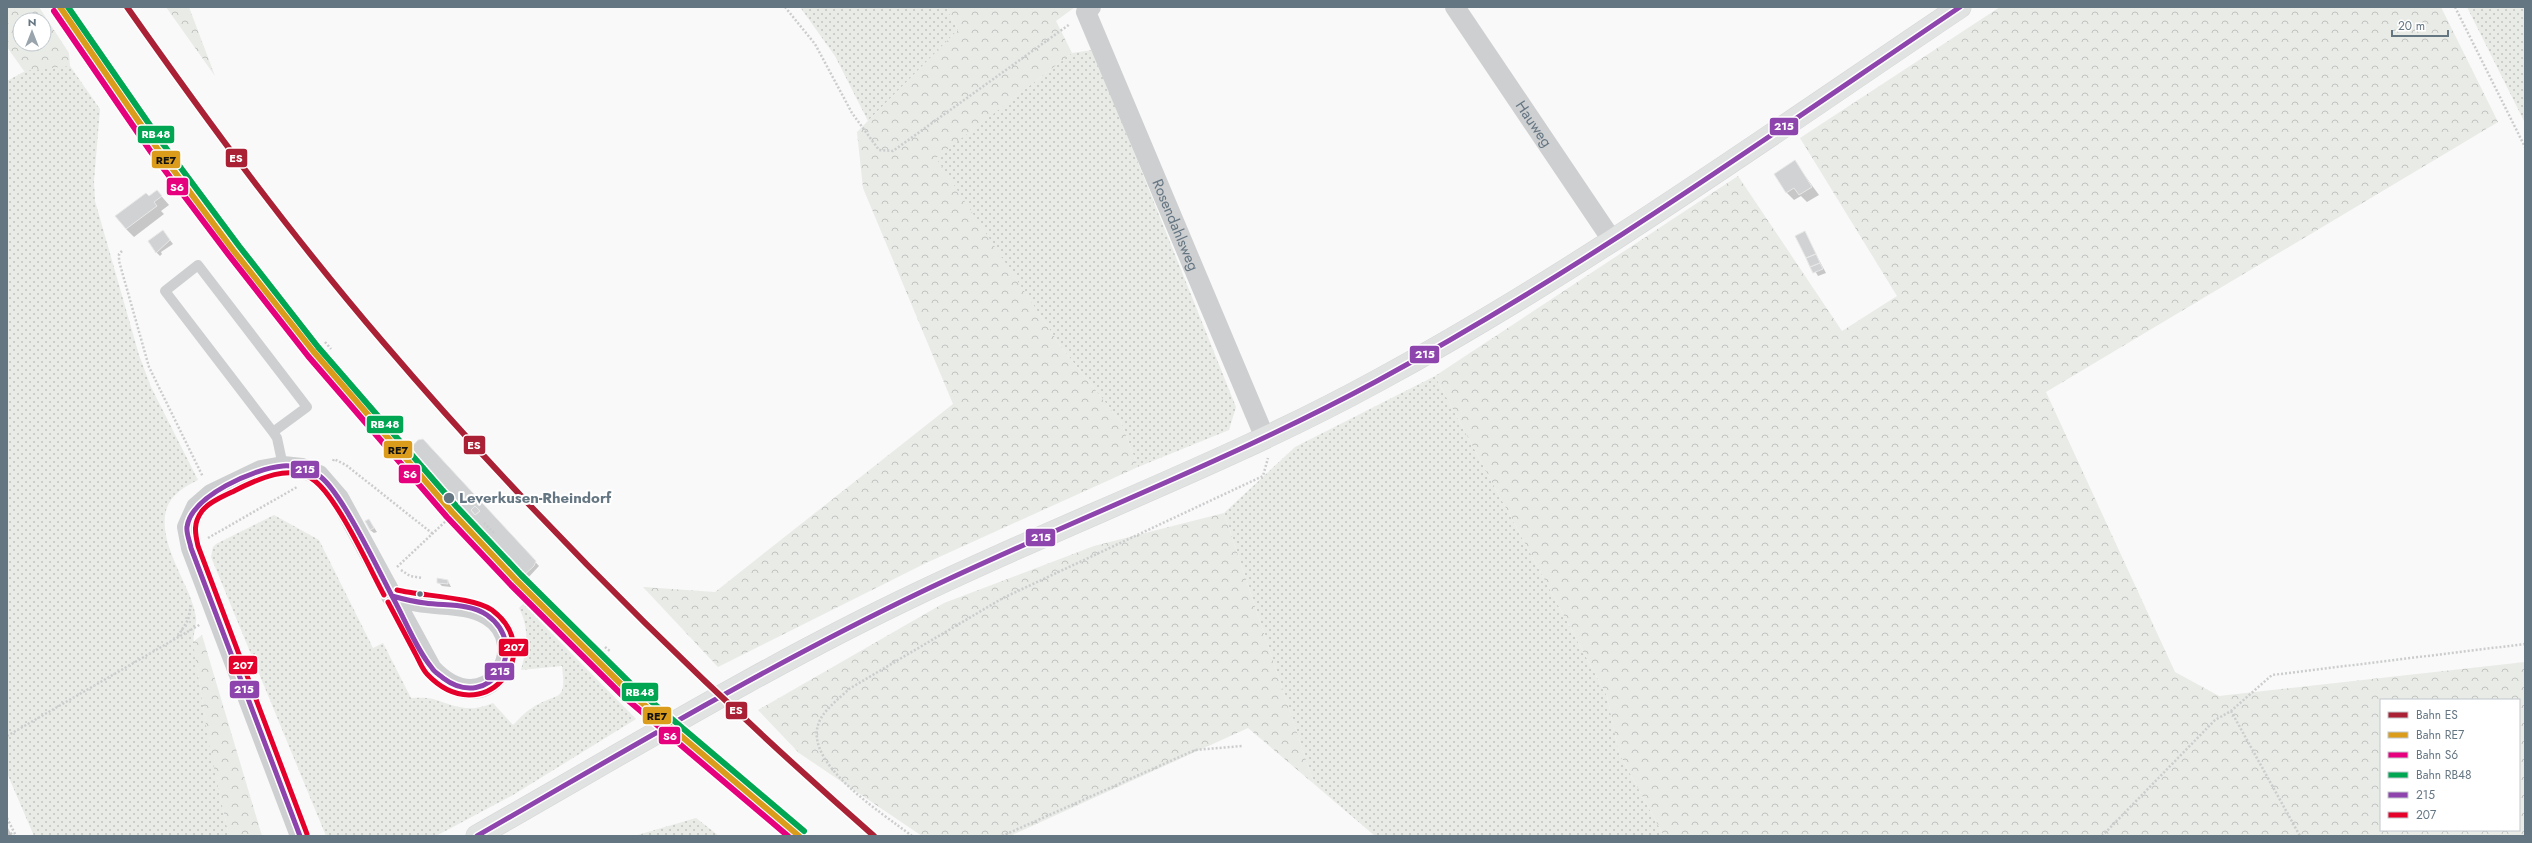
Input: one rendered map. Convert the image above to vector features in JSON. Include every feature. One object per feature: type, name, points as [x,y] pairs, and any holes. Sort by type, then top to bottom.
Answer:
[{"type":"main road","points":[[477,836],[825,639],[924,590],[1031,540],[1148,491],[1264,438],[1371,385],[1478,326],[1612,240],[1960,7]]},
{"type":"street","name":"Hauweg","points":[[1455,7],[1612,240]]},
{"type":"street","name":"Rosendahlsweg","points":[[1089,10],[1264,438]]},
{"type":"street","points":[[300,836],[191,548],[187,527],[196,507],[211,494],[261,470],[283,466],[302,468],[319,476],[339,498],[391,596],[432,669],[442,680],[455,686],[476,689],[492,683],[502,672],[507,659],[506,642],[499,626],[487,615],[468,608],[418,602],[391,596]]},
{"type":"lane","points":[[273,432],[307,407],[198,265],[165,291],[273,432],[277,438],[283,466]]},
{"type":"path","points":[[785,7],[815,44],[852,113],[879,150],[893,151],[1089,10]]},
{"type":"path","points":[[2455,7],[2525,147]]},
{"type":"path","points":[[122,251],[119,254],[119,261],[148,367],[211,494]]},
{"type":"path","points":[[325,342],[331,349]]},
{"type":"path","points":[[912,836],[850,786],[827,764],[817,745],[816,732],[820,719],[850,689],[1003,598],[1263,476],[1268,456],[1264,438]]},
{"type":"path","points":[[191,548],[319,476],[334,459],[346,465],[433,534]]},
{"type":"path","points":[[409,556],[447,520]]},
{"type":"path","points":[[484,523],[495,534]]},
{"type":"path","points":[[397,567],[410,576],[422,578]]},
{"type":"path","points":[[177,637],[188,620],[192,598]]},
{"type":"path","points":[[7,736],[177,637],[216,616]]},
{"type":"path","points":[[2102,836],[2215,720],[2231,711],[2272,675],[2525,644]]},
{"type":"path","points":[[605,647],[611,652]]},
{"type":"path","points":[[2231,711],[2300,836]]},
{"type":"path","points":[[1002,836],[1195,750],[1242,746]]},
{"type":"path","points":[[7,818],[16,836]]},
{"type":"path","points":[[7,836],[14,832]]},
{"type":"green space","points":[[7,7],[39,7],[42,12],[12,12],[12,52],[52,52],[52,27],[69,53],[70,66],[24,71],[7,47]]},
{"type":"green space","points":[[166,7],[189,7],[215,76]]},
{"type":"green space","points":[[800,7],[946,7],[958,30],[868,121],[835,56]]},
{"type":"green space","points":[[946,7],[1075,7],[1056,21],[1072,53],[936,158],[1062,348],[1121,422],[1138,467],[926,563],[718,667],[643,587],[715,592],[953,404],[863,188],[857,132],[958,30]]},
{"type":"green space","points":[[2000,7],[2441,7],[2498,122],[2046,392],[2175,672],[2219,696],[2525,662],[2525,836],[1664,836],[1619,753],[1607,696],[1435,376],[1738,176],[1842,331],[1897,296],[1800,138]]},
{"type":"green space","points":[[2467,7],[2525,7],[2525,123]]},
{"type":"green space","points":[[1093,50],[1236,407],[1229,430],[1138,467],[1121,422],[1062,348],[935,158],[1072,53]]},
{"type":"green space","points":[[59,62],[70,66],[100,109],[94,181],[95,201],[139,355],[151,387],[198,480],[181,489],[172,498],[166,509],[165,529],[167,542],[193,605],[196,617],[194,641],[197,668],[209,740],[229,836],[34,836],[7,773],[7,81],[38,64]]},
{"type":"green space","points":[[1435,376],[1607,696],[1619,753],[1664,836],[1375,836],[1314,784],[1224,513],[1295,447]]},
{"type":"green space","points":[[1224,513],[1314,784],[1248,728],[1010,836],[922,836],[799,753],[758,710],[944,603],[1094,546]]},
{"type":"green space","points":[[274,515],[319,540],[373,648],[383,643],[411,698],[430,698],[464,708],[477,708],[493,703],[513,725],[529,710],[558,695],[563,687],[562,666],[521,670],[526,647],[525,624],[519,608],[523,604],[636,719],[513,795],[436,836],[326,836],[211,557],[213,547],[216,544]]},
{"type":"green space","points":[[202,635],[262,836],[229,836],[210,750],[193,642]]},
{"type":"green space","points":[[696,818],[719,836],[634,836]]},
{"type":"building","points":[[1795,160],[1812,187],[1799,195],[1794,188],[1786,193],[1774,174]]},
{"type":"building","points":[[157,190],[162,196],[154,202],[157,206],[126,229],[115,216],[146,193],[149,196]]},
{"type":"building","points":[[163,230],[170,240],[156,253],[148,241]]},
{"type":"building","points":[[1805,231],[1816,254],[1806,258],[1795,236]]},
{"type":"building","points":[[1816,254],[1820,263],[1810,267],[1806,258]]},
{"type":"building","points":[[1820,263],[1823,269],[1813,273],[1810,267]]},
{"type":"building","points":[[423,439],[536,561],[534,566],[523,576],[520,577],[406,453],[418,440]],"holes":[[[475,506],[480,511],[475,515],[471,510]]]},
{"type":"building","points":[[475,506],[480,511],[475,515],[471,510]]},
{"type":"building","points":[[369,519],[374,528],[370,530],[365,521]]},
{"type":"building","points":[[437,578],[448,580],[448,584],[437,583]]},
{"type":"rail line","name":"RE7","points":[[60,7],[157,148],[233,250],[313,351],[452,512],[516,580],[628,691],[799,836]]},
{"type":"rail line","name":"RB48","points":[[68,7],[163,144],[239,246],[318,347],[457,507],[521,575],[633,686],[804,831]]},
{"type":"rail line","name":"ES","points":[[127,7],[188,93],[283,219],[349,302],[440,408],[620,598],[745,719],[874,836]]},
{"type":"rail line","name":"S6","points":[[54,11],[151,152],[228,254],[308,356],[447,517],[511,585],[623,696],[788,836]]},
{"type":"transit line","name":"215","points":[[477,836],[696,710],[862,621],[976,566],[1264,438],[1377,381],[1452,339],[1600,248],[1745,153],[1960,7]]},
{"type":"transit line","name":"215","points":[[300,836],[191,548],[187,529],[191,516],[200,505],[212,495],[241,478],[257,472],[283,466],[296,467],[310,471],[318,475],[337,495],[358,531],[392,596]]},
{"type":"transit line","name":"207","points":[[307,834],[198,546],[196,524],[199,515],[212,502],[262,478],[284,473],[295,473],[305,476],[315,481],[333,502],[352,534],[384,595]]},
{"type":"transit line","name":"207","points":[[388,602],[424,670],[448,690],[469,695],[487,691],[502,680],[511,665],[514,646],[508,628],[492,610],[473,602],[397,590]]},
{"type":"transit line","name":"215","points":[[392,596],[421,603],[473,608],[487,615],[500,628],[506,643],[505,658],[500,672],[489,682],[476,687],[460,687],[443,678],[433,669],[421,652],[392,596]]},
{"type":"place","name":"Leverkusen-Rheindorf","points":[[449,498]]}]
